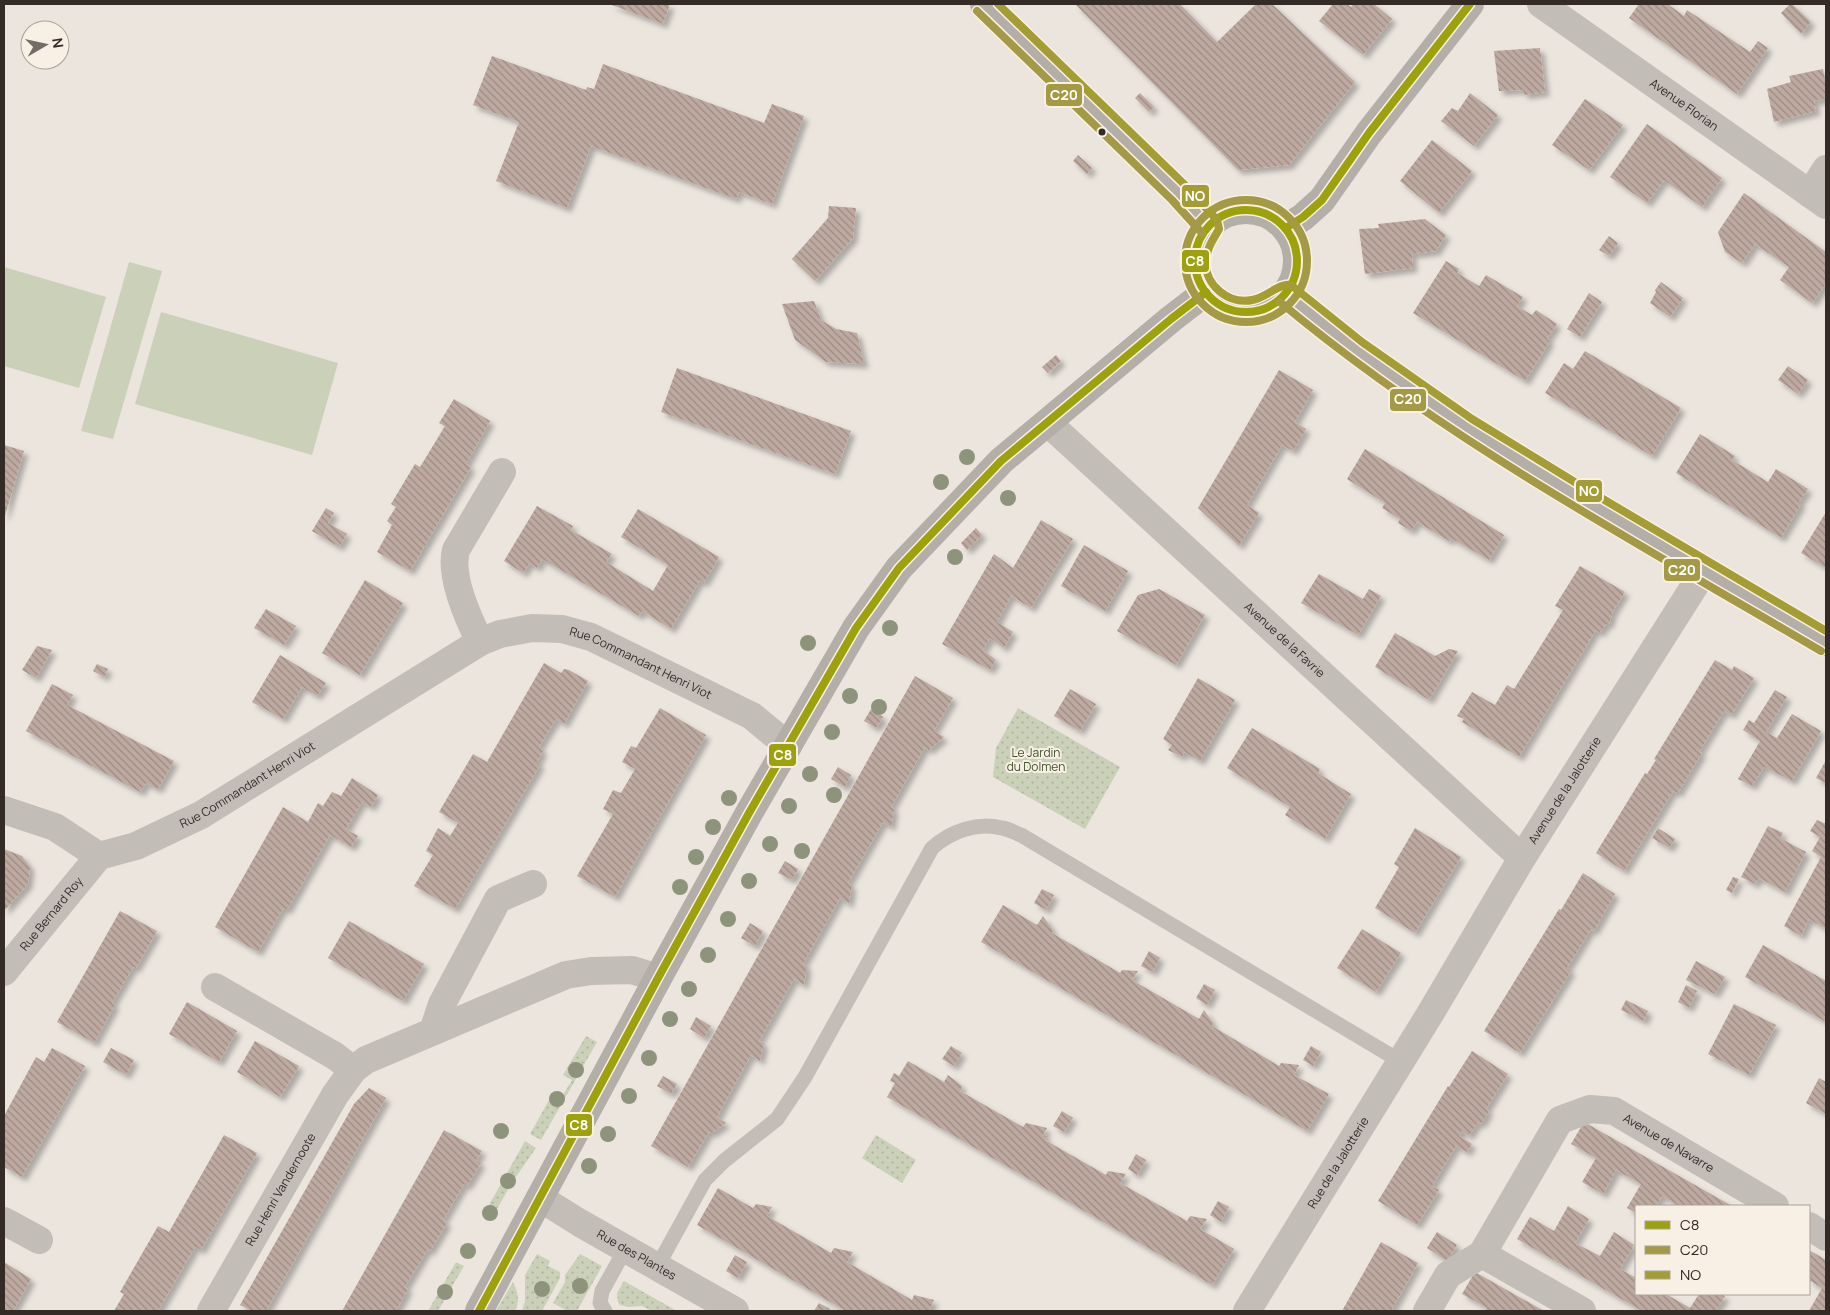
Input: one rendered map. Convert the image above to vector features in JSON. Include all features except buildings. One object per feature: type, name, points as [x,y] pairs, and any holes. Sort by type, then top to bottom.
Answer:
[{"type":"street","points":[[984,4],[1179,193],[1209,226]]},
{"type":"street","points":[[1286,228],[1303,217],[1322,200],[1368,133],[1470,4]]},
{"type":"street","name":"Avenue Florian","points":[[1541,4],[1818,200]]},
{"type":"street","points":[[1818,200],[1826,170]]},
{"type":"street","points":[[1248,210],[1269,215],[1286,228],[1294,244],[1297,261],[1294,278],[1286,294],[1278,302],[1268,308],[1246,312],[1223,307],[1206,292],[1198,276],[1195,258],[1199,241],[1209,226],[1227,214],[1248,210]]},
{"type":"street","points":[[479,1311],[562,1154],[744,822],[856,628],[900,568],[995,466],[1206,292]]},
{"type":"street","points":[[1286,294],[1325,326],[1413,392],[1527,466],[1826,642]]},
{"type":"street","name":"Avenue de la Favrie","points":[[1048,423],[1522,858]]},
{"type":"street","points":[[480,642],[467,618],[453,558],[502,472]]},
{"type":"street","name":"Avenue de la Jalotterie","points":[[1430,1014],[1522,858],[1704,571]]},
{"type":"street","name":"Rue Commandant Henri Viot","points":[[99,856],[136,846],[201,815],[480,642],[500,634],[532,628],[546,627],[575,631],[605,642],[752,716],[788,746]]},
{"type":"street","points":[[4,810],[55,827],[99,856]]},
{"type":"street","name":"Rue Bernard Roy","points":[[4,972],[99,856]]},
{"type":"street","points":[[433,1031],[442,1004],[498,899],[533,884]]},
{"type":"street","name":"Rue Henri Vandernoote","points":[[211,1311],[335,1095],[353,1070],[366,1060],[566,975],[591,971],[632,970],[658,978]]},
{"type":"street","points":[[215,988],[335,1056],[353,1070]]},
{"type":"street","name":"Rue de la Jalotterie","points":[[1247,1311],[1430,1014]]},
{"type":"street","name":"Avenue de Navarre","points":[[1482,1254],[1560,1120],[1590,1109],[1614,1111],[1773,1205]]},
{"type":"street","name":"Rue des Plantes","points":[[540,1198],[656,1267],[735,1311]]},
{"type":"street","points":[[4,1221],[39,1240]]},
{"type":"street","points":[[1810,1227],[1826,1237]]},
{"type":"street","points":[[1427,1311],[1448,1275],[1482,1254],[1582,1311]]},
{"type":"lane","points":[[656,1267],[705,1180],[724,1161],[777,1119],[805,1077],[932,848],[952,833],[988,826],[1002,828],[1021,835],[1400,1061]]},
{"type":"lane","points":[[605,1311],[600,1303],[602,1291],[626,1248]]},
{"type":"green space","points":[[129,262],[162,271],[113,439],[81,431]]},
{"type":"green space","points":[[4,267],[106,297],[79,388],[4,366]]},
{"type":"green space","points":[[161,312],[338,363],[312,455],[135,404]]},
{"type":"green space","name":"Le Jardin du Dolmen","points":[[1018,708],[1120,767],[1085,829],[993,777],[996,748]]},
{"type":"green space","points":[[586,1036],[597,1042],[541,1140],[530,1134],[553,1093],[562,1097],[572,1080],[563,1075]]},
{"type":"green space","points":[[876,1135],[916,1160],[902,1183],[862,1158]]},
{"type":"green space","points":[[525,1141],[536,1148],[513,1181],[493,1216],[485,1212]]},
{"type":"green space","points":[[537,1254],[550,1261],[548,1266],[560,1272],[560,1278],[542,1311],[522,1311],[525,1301],[525,1275]]},
{"type":"green space","points":[[580,1254],[602,1266],[577,1311],[567,1311],[553,1303],[565,1282],[565,1275]]},
{"type":"green space","points":[[456,1262],[464,1266],[438,1311],[428,1311]]},
{"type":"green space","points":[[624,1281],[677,1311],[652,1311],[642,1306],[629,1307],[620,1305],[617,1293]]},
{"type":"green space","points":[[513,1282],[518,1296],[518,1304],[515,1311],[496,1311]]},
{"type":"transit line","name":"NO","points":[[998,4],[1186,186],[1217,220],[1219,229],[1209,248],[1206,270],[1209,278],[1220,291],[1227,296],[1243,301],[1257,299],[1282,286],[1291,285],[1362,342],[1472,419],[1826,631]]},
{"type":"transit line","name":"C8","points":[[1286,228],[1303,217],[1322,200],[1369,133],[1470,4]]},
{"type":"transit line","name":"C20","points":[[977,11],[1172,200],[1202,233]]},
{"type":"transit line","name":"C20","points":[[1246,200],[1258,201],[1269,205],[1280,210],[1289,218],[1297,227],[1302,238],[1306,249],[1307,261],[1306,273],[1302,284],[1297,295],[1289,304],[1280,312],[1269,317],[1258,321],[1246,322],[1234,321],[1223,317],[1212,312],[1203,304],[1195,295],[1190,284],[1186,273],[1185,261],[1186,249],[1190,238],[1195,227],[1203,218],[1212,210],[1223,205],[1234,201],[1246,200]]},
{"type":"transit line","name":"C8","points":[[1246,210],[1265,214],[1282,225],[1293,242],[1297,261],[1293,280],[1282,297],[1265,308],[1246,312],[1227,308],[1210,297],[1199,280],[1195,261],[1199,242],[1210,225],[1227,214],[1246,210]]},
{"type":"transit line","name":"C8","points":[[479,1311],[749,813],[856,628],[899,568],[1001,461],[1206,292]]},
{"type":"transit line","name":"C20","points":[[1280,302],[1343,352],[1475,444],[1612,529],[1821,651]]}]
